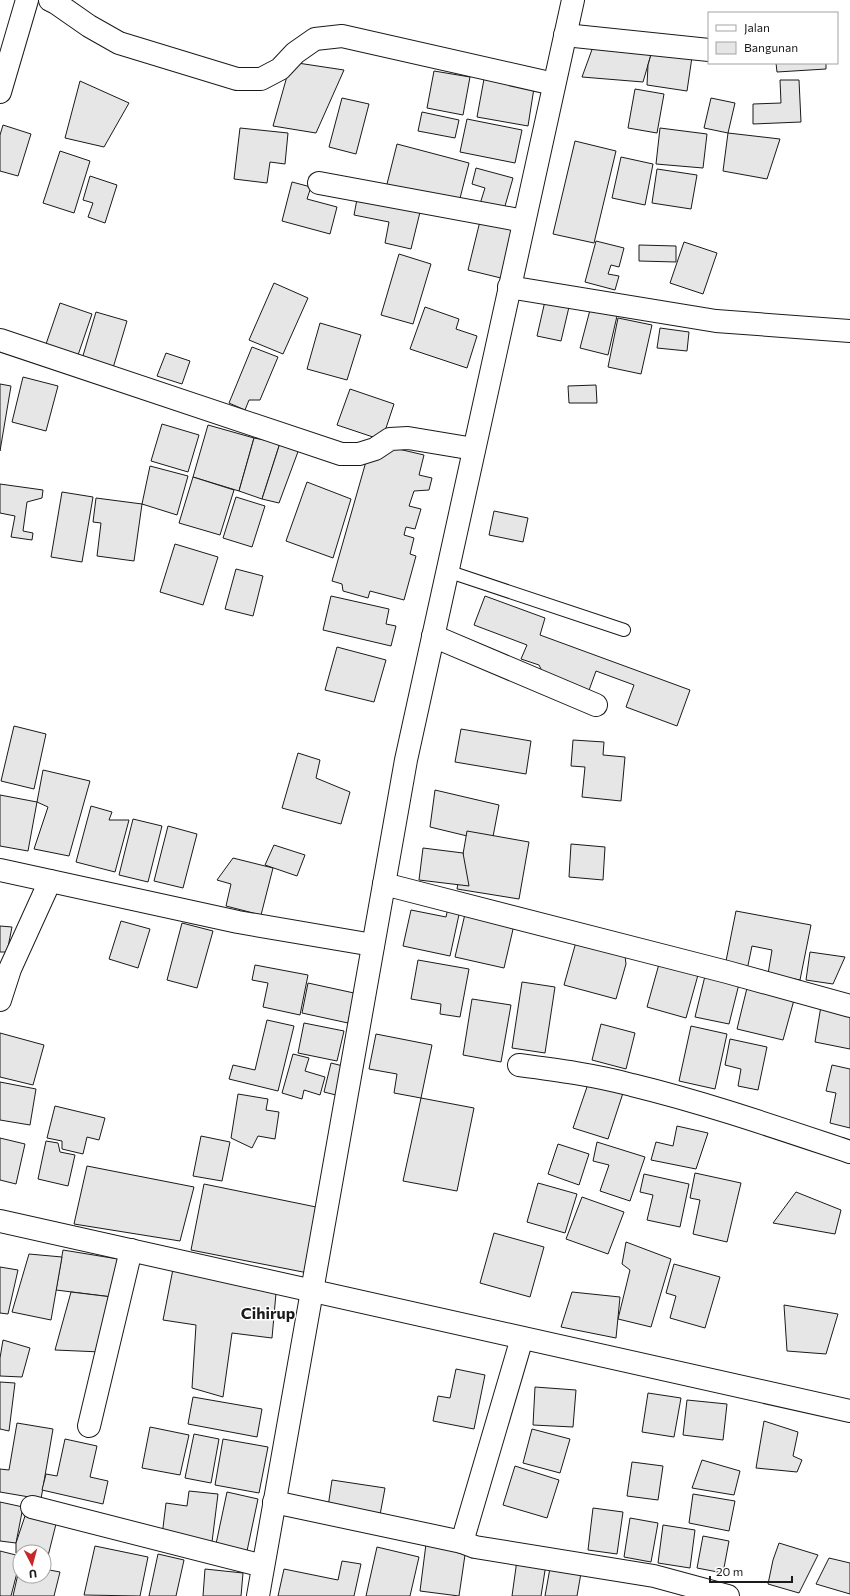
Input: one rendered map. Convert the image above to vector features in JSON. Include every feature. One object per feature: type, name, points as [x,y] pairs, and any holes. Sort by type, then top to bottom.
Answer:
[{"type":"street","points":[[0,92],[27,0]]},
{"type":"street","points":[[50,0],[56,2],[89,26],[119,43],[237,79],[261,79],[280,69],[295,53],[315,38],[342,36],[554,84]]},
{"type":"street","points":[[258,1596],[406,760],[573,0]]},
{"type":"street","points":[[565,35],[708,50]]},
{"type":"street","points":[[319,183],[524,220]]},
{"type":"street","points":[[509,287],[716,321],[850,331]]},
{"type":"street","points":[[0,340],[341,454],[359,454],[375,449],[390,440],[408,438],[474,449]]},
{"type":"street","points":[[433,636],[596,705]]},
{"type":"street","points":[[0,870],[238,922],[373,945]]},
{"type":"street","points":[[0,1000],[10,969],[50,881]]},
{"type":"street","points":[[384,884],[727,972],[850,1006]]},
{"type":"street","points":[[519,1065],[558,1070],[632,1085],[759,1121],[850,1152]]},
{"type":"street","points":[[0,1221],[850,1411]]},
{"type":"street","points":[[89,1426],[131,1250]]},
{"type":"street","points":[[462,1542],[522,1338]]},
{"type":"street","points":[[274,1502],[462,1542],[475,1547],[654,1576],[728,1596]]},
{"type":"street","points":[[32,1507],[263,1566]]},
{"type":"lane","points":[[447,571],[624,630]]},
{"type":"building","points":[[594,44],[652,51],[643,82],[582,77]]},
{"type":"building","points":[[652,51],[692,57],[687,91],[647,85],[648,65]]},
{"type":"building","points":[[291,62],[344,70],[316,133],[273,126]]},
{"type":"building","points":[[776,64],[826,64],[826,69],[777,72]]},
{"type":"building","points":[[434,71],[470,77],[463,115],[427,108]]},
{"type":"building","points":[[484,79],[534,88],[528,126],[477,117]]},
{"type":"building","points":[[780,80],[799,80],[801,122],[753,124],[753,104],[781,103]]},
{"type":"building","points":[[80,81],[129,103],[104,147],[65,138]]},
{"type":"building","points":[[635,89],[664,94],[657,133],[628,128]]},
{"type":"building","points":[[342,98],[369,104],[356,154],[329,147]]},
{"type":"building","points":[[711,98],[735,103],[728,133],[704,128]]},
{"type":"building","points":[[422,112],[459,120],[455,138],[418,131]]},
{"type":"building","points":[[467,119],[522,130],[515,163],[460,152]]},
{"type":"building","points":[[3,125],[31,134],[18,176],[0,171],[0,135]]},
{"type":"building","points":[[240,128],[288,133],[285,164],[270,162],[267,183],[234,179]]},
{"type":"building","points":[[660,128],[707,134],[703,168],[656,164]]},
{"type":"building","points":[[728,133],[780,139],[767,179],[723,171]]},
{"type":"building","points":[[575,141],[616,151],[594,243],[553,234]]},
{"type":"building","points":[[397,144],[469,163],[458,206],[386,188]]},
{"type":"building","points":[[60,151],[90,161],[74,213],[43,203]]},
{"type":"building","points":[[621,157],[653,164],[645,205],[612,198]]},
{"type":"building","points":[[476,168],[513,178],[503,213],[479,207],[485,188],[472,184]]},
{"type":"building","points":[[657,169],[697,175],[691,209],[652,203]]},
{"type":"building","points":[[90,176],[117,185],[105,223],[88,217],[93,203],[83,200]]},
{"type":"building","points":[[292,182],[311,187],[307,199],[337,207],[330,234],[282,221]]},
{"type":"building","points":[[358,194],[421,208],[411,249],[385,243],[389,222],[354,215]]},
{"type":"building","points":[[481,217],[514,225],[501,278],[468,270]]},
{"type":"building","points":[[596,241],[624,248],[619,267],[611,265],[608,274],[619,276],[615,290],[585,282]]},
{"type":"building","points":[[684,242],[717,253],[703,294],[670,283]]},
{"type":"building","points":[[639,245],[676,246],[676,262],[639,261]]},
{"type":"building","points":[[399,254],[431,264],[413,324],[381,315]]},
{"type":"building","points":[[274,283],[308,298],[283,354],[249,340]]},
{"type":"building","points":[[545,301],[569,307],[561,341],[537,336]]},
{"type":"building","points":[[60,303],[92,314],[76,361],[44,350]]},
{"type":"building","points":[[425,307],[459,319],[456,329],[477,336],[467,368],[410,349]]},
{"type":"building","points":[[590,310],[617,316],[608,355],[580,348]]},
{"type":"building","points":[[96,312],[127,321],[113,368],[82,359]]},
{"type":"building","points":[[618,318],[652,325],[641,374],[608,367]]},
{"type":"building","points":[[320,323],[361,335],[347,380],[307,369]]},
{"type":"building","points":[[660,328],[689,332],[687,351],[657,348]]},
{"type":"building","points":[[252,347],[278,357],[260,400],[249,400],[245,410],[229,403]]},
{"type":"building","points":[[166,353],[190,361],[182,384],[157,376]]},
{"type":"building","points":[[23,377],[58,386],[46,431],[12,422]]},
{"type":"building","points":[[0,384],[11,386],[0,451]]},
{"type":"building","points":[[596,385],[597,403],[569,403],[568,386]]},
{"type":"building","points":[[350,389],[394,404],[382,440],[337,425]]},
{"type":"building","points":[[162,424],[199,435],[188,472],[151,461]]},
{"type":"building","points":[[208,425],[254,438],[239,491],[193,477]]},
{"type":"building","points":[[254,438],[280,443],[262,499],[239,491]]},
{"type":"building","points":[[280,443],[299,449],[279,503],[262,499]]},
{"type":"building","points":[[390,447],[424,455],[419,475],[432,478],[429,490],[414,491],[409,506],[421,509],[415,529],[406,527],[404,535],[414,538],[410,554],[416,556],[404,600],[370,591],[368,598],[343,591],[342,584],[332,581],[367,458]]},
{"type":"building","points":[[150,466],[188,476],[177,515],[142,504]]},
{"type":"building","points":[[193,477],[234,490],[220,535],[179,523]]},
{"type":"building","points":[[307,482],[351,499],[333,558],[286,541]]},
{"type":"building","points":[[0,484],[43,490],[42,498],[27,502],[23,531],[33,533],[32,540],[11,537],[15,516],[0,513]]},
{"type":"building","points":[[62,492],[93,497],[82,562],[51,557]]},
{"type":"building","points":[[236,497],[265,506],[252,547],[223,538]]},
{"type":"building","points":[[96,498],[142,504],[134,561],[97,556],[101,523],[93,522]]},
{"type":"building","points":[[494,511],[528,518],[523,542],[489,535]]},
{"type":"building","points":[[175,544],[218,557],[203,605],[160,592]]},
{"type":"building","points":[[236,569],[263,576],[253,616],[225,609]]},
{"type":"building","points":[[331,596],[389,609],[386,624],[396,626],[391,646],[323,630]]},
{"type":"building","points":[[485,596],[545,618],[540,635],[690,690],[677,726],[626,707],[634,685],[596,671],[588,693],[545,677],[539,665],[521,659],[527,645],[474,625]]},
{"type":"building","points":[[337,647],[386,660],[374,702],[325,690]]},
{"type":"building","points":[[14,726],[46,734],[34,789],[1,781]]},
{"type":"building","points":[[461,729],[531,741],[526,774],[455,762]]},
{"type":"building","points":[[573,740],[604,742],[603,755],[625,757],[621,801],[582,797],[585,767],[571,766]]},
{"type":"building","points":[[298,753],[320,760],[316,778],[350,792],[341,824],[282,808]]},
{"type":"building","points":[[43,770],[90,781],[69,856],[34,849],[48,807],[37,802]]},
{"type":"building","points":[[435,790],[499,805],[492,842],[430,827]]},
{"type":"building","points":[[0,795],[37,802],[28,851],[0,846]]},
{"type":"building","points":[[91,806],[112,812],[109,820],[129,820],[115,872],[76,862]]},
{"type":"building","points":[[133,819],[162,826],[148,882],[119,875]]},
{"type":"building","points":[[168,826],[197,834],[183,888],[154,881]]},
{"type":"building","points":[[467,831],[529,842],[519,899],[457,889]]},
{"type":"building","points":[[571,844],[605,847],[603,880],[569,877]]},
{"type":"building","points":[[274,845],[305,855],[297,876],[265,865]]},
{"type":"building","points":[[423,848],[463,853],[469,886],[419,880]]},
{"type":"building","points":[[233,858],[273,868],[261,915],[226,906],[231,884],[217,880]]},
{"type":"building","points":[[448,908],[460,910],[450,956],[403,946],[411,910],[446,917]]},
{"type":"building","points":[[736,911],[811,925],[800,980],[768,974],[772,950],[752,946],[747,970],[725,966]]},
{"type":"building","points":[[465,914],[514,925],[504,968],[455,957]]},
{"type":"building","points":[[121,921],[150,929],[138,968],[109,959]]},
{"type":"building","points":[[182,923],[213,931],[197,988],[167,980]]},
{"type":"building","points":[[0,926],[12,927],[7,952],[0,952]]},
{"type":"building","points":[[576,942],[625,956],[626,964],[616,999],[564,985]]},
{"type":"building","points":[[810,952],[845,957],[833,984],[806,980]]},
{"type":"building","points":[[418,960],[469,969],[460,1017],[440,1014],[441,1004],[411,999]]},
{"type":"building","points":[[659,964],[698,975],[686,1018],[647,1007]]},
{"type":"building","points":[[255,965],[308,975],[300,1015],[263,1007],[268,983],[252,980]]},
{"type":"building","points":[[705,976],[739,984],[729,1024],[695,1017]]},
{"type":"building","points":[[522,982],[555,987],[545,1053],[512,1048]]},
{"type":"building","points":[[308,983],[354,993],[348,1023],[302,1013]]},
{"type":"building","points":[[747,988],[794,1000],[783,1040],[737,1029]]},
{"type":"building","points":[[472,999],[511,1005],[501,1062],[463,1055]]},
{"type":"building","points":[[821,1006],[850,1012],[850,1049],[815,1042]]},
{"type":"building","points":[[267,1020],[294,1026],[278,1091],[229,1079],[233,1065],[255,1070]]},
{"type":"building","points":[[304,1023],[344,1031],[337,1061],[298,1053]]},
{"type":"building","points":[[601,1024],[635,1033],[626,1069],[592,1060]]},
{"type":"building","points":[[691,1026],[727,1034],[715,1089],[679,1081]]},
{"type":"building","points":[[0,1033],[44,1045],[33,1085],[0,1077]]},
{"type":"building","points":[[376,1034],[432,1045],[421,1098],[394,1093],[397,1074],[369,1069]]},
{"type":"building","points":[[730,1039],[767,1047],[758,1090],[738,1086],[741,1069],[725,1065]]},
{"type":"building","points":[[293,1054],[309,1058],[305,1071],[325,1077],[320,1095],[304,1090],[302,1099],[282,1093]]},
{"type":"building","points":[[331,1063],[347,1067],[340,1096],[324,1092]]},
{"type":"building","points":[[832,1065],[850,1069],[850,1128],[830,1123],[836,1093],[826,1091]]},
{"type":"building","points":[[589,1081],[623,1093],[608,1139],[573,1128]]},
{"type":"building","points":[[0,1082],[36,1089],[30,1125],[0,1120]]},
{"type":"building","points":[[238,1094],[268,1099],[266,1110],[279,1112],[275,1139],[258,1136],[252,1148],[231,1138]]},
{"type":"building","points":[[421,1098],[474,1108],[457,1191],[403,1181]]},
{"type":"building","points":[[55,1106],[105,1118],[99,1140],[87,1137],[83,1154],[62,1149],[62,1141],[47,1138]]},
{"type":"building","points":[[677,1126],[708,1133],[696,1169],[651,1160],[656,1142],[673,1146]]},
{"type":"building","points":[[201,1136],[230,1142],[222,1181],[193,1176]]},
{"type":"building","points":[[0,1138],[25,1144],[16,1184],[0,1180]]},
{"type":"building","points":[[46,1141],[58,1143],[60,1152],[75,1155],[68,1186],[38,1179]]},
{"type":"building","points":[[597,1142],[645,1157],[630,1201],[600,1191],[609,1165],[593,1161]]},
{"type":"building","points":[[558,1144],[589,1154],[579,1185],[548,1174]]},
{"type":"building","points":[[87,1166],[194,1187],[180,1241],[74,1224]]},
{"type":"building","points":[[695,1173],[741,1183],[727,1242],[693,1234],[700,1200],[690,1198]]},
{"type":"building","points":[[644,1174],[689,1184],[680,1227],[647,1220],[653,1195],[640,1192]]},
{"type":"building","points":[[538,1183],[577,1194],[565,1233],[527,1222]]},
{"type":"building","points":[[204,1184],[321,1208],[308,1273],[191,1250]]},
{"type":"building","points":[[796,1192],[841,1210],[835,1234],[773,1223]]},
{"type":"building","points":[[582,1197],[624,1212],[608,1254],[566,1239]]},
{"type":"building","points":[[494,1233],[544,1247],[530,1297],[480,1283]]},
{"type":"building","points":[[626,1242],[671,1259],[651,1327],[618,1319],[630,1270],[622,1264]]},
{"type":"building","points":[[63,1250],[118,1259],[112,1297],[56,1290]]},
{"type":"building","points":[[29,1254],[62,1257],[51,1320],[12,1312]]},
{"type":"building","points":[[674,1264],[720,1277],[705,1328],[670,1318],[676,1296],[666,1293]]},
{"type":"building","points":[[0,1267],[18,1270],[8,1314],[0,1313]]},
{"type":"building","points":[[173,1269],[276,1293],[272,1338],[232,1333],[223,1397],[192,1388],[196,1325],[163,1320]]},
{"type":"building","points":[[71,1292],[112,1297],[101,1352],[55,1350]]},
{"type":"building","points":[[572,1292],[620,1297],[616,1338],[561,1327]]},
{"type":"building","points":[[784,1305],[838,1314],[826,1354],[787,1351]]},
{"type":"building","points":[[3,1340],[30,1348],[22,1377],[0,1376],[0,1358]]},
{"type":"building","points":[[456,1369],[485,1375],[474,1429],[433,1421],[438,1396],[450,1398]]},
{"type":"building","points":[[0,1382],[15,1383],[9,1431],[0,1429]]},
{"type":"building","points":[[535,1387],[576,1390],[573,1427],[533,1425]]},
{"type":"building","points":[[648,1393],[681,1398],[674,1437],[642,1432]]},
{"type":"building","points":[[193,1397],[262,1409],[257,1437],[188,1424]]},
{"type":"building","points":[[687,1400],[727,1404],[723,1440],[683,1435]]},
{"type":"building","points":[[764,1421],[798,1432],[793,1456],[802,1460],[797,1472],[756,1468]]},
{"type":"building","points":[[17,1423],[53,1429],[41,1499],[0,1492],[0,1469],[9,1470]]},
{"type":"building","points":[[150,1427],[189,1435],[180,1475],[142,1468]]},
{"type":"building","points":[[532,1429],[570,1439],[560,1473],[523,1463]]},
{"type":"building","points":[[194,1434],[219,1439],[211,1483],[185,1478]]},
{"type":"building","points":[[65,1439],[97,1446],[90,1477],[108,1481],[103,1504],[42,1490],[46,1474],[57,1476]]},
{"type":"building","points":[[223,1439],[268,1447],[259,1493],[215,1485]]},
{"type":"building","points":[[702,1460],[740,1471],[734,1495],[692,1488]]},
{"type":"building","points":[[632,1462],[663,1466],[658,1500],[627,1496]]},
{"type":"building","points":[[515,1466],[559,1480],[547,1518],[503,1505]]},
{"type":"building","points":[[332,1480],[385,1488],[380,1515],[328,1507]]},
{"type":"building","points":[[189,1491],[218,1494],[212,1542],[162,1536],[166,1503],[187,1506]]},
{"type":"building","points":[[227,1492],[258,1499],[247,1551],[216,1544]]},
{"type":"building","points":[[693,1494],[735,1501],[729,1531],[689,1523]]},
{"type":"building","points":[[0,1502],[23,1507],[16,1543],[0,1541]]},
{"type":"building","points":[[593,1508],[623,1512],[617,1554],[588,1550]]},
{"type":"building","points":[[25,1516],[56,1524],[51,1544],[16,1543]]},
{"type":"building","points":[[630,1518],[658,1523],[651,1562],[624,1557]]},
{"type":"building","points":[[663,1525],[695,1530],[690,1568],[658,1563]]},
{"type":"building","points":[[703,1536],[729,1541],[723,1573],[697,1568]]},
{"type":"building","points":[[779,1543],[818,1555],[799,1593],[768,1584],[773,1560]]},
{"type":"building","points":[[426,1544],[466,1548],[459,1596],[420,1591]]},
{"type":"building","points":[[95,1546],[148,1557],[140,1596],[84,1595]]},
{"type":"building","points":[[377,1547],[419,1557],[410,1596],[366,1596]]},
{"type":"building","points":[[0,1551],[12,1554],[12,1584],[14,1584],[11,1596],[0,1596]]},
{"type":"building","points":[[158,1554],[184,1560],[176,1596],[149,1596]]},
{"type":"building","points":[[829,1558],[850,1563],[850,1594],[816,1584]]},
{"type":"building","points":[[517,1560],[546,1564],[541,1596],[512,1596]]},
{"type":"building","points":[[342,1561],[361,1564],[354,1596],[278,1596],[284,1569],[338,1580]]},
{"type":"building","points":[[550,1568],[581,1573],[577,1596],[545,1596]]},
{"type":"building","points":[[205,1569],[243,1573],[241,1596],[203,1596]]},
{"type":"building","points":[[52,1570],[60,1572],[54,1596],[13,1596],[16,1584],[52,1584]]},
{"type":"district","name":"Cihirup","points":[[268,1313]]}]
